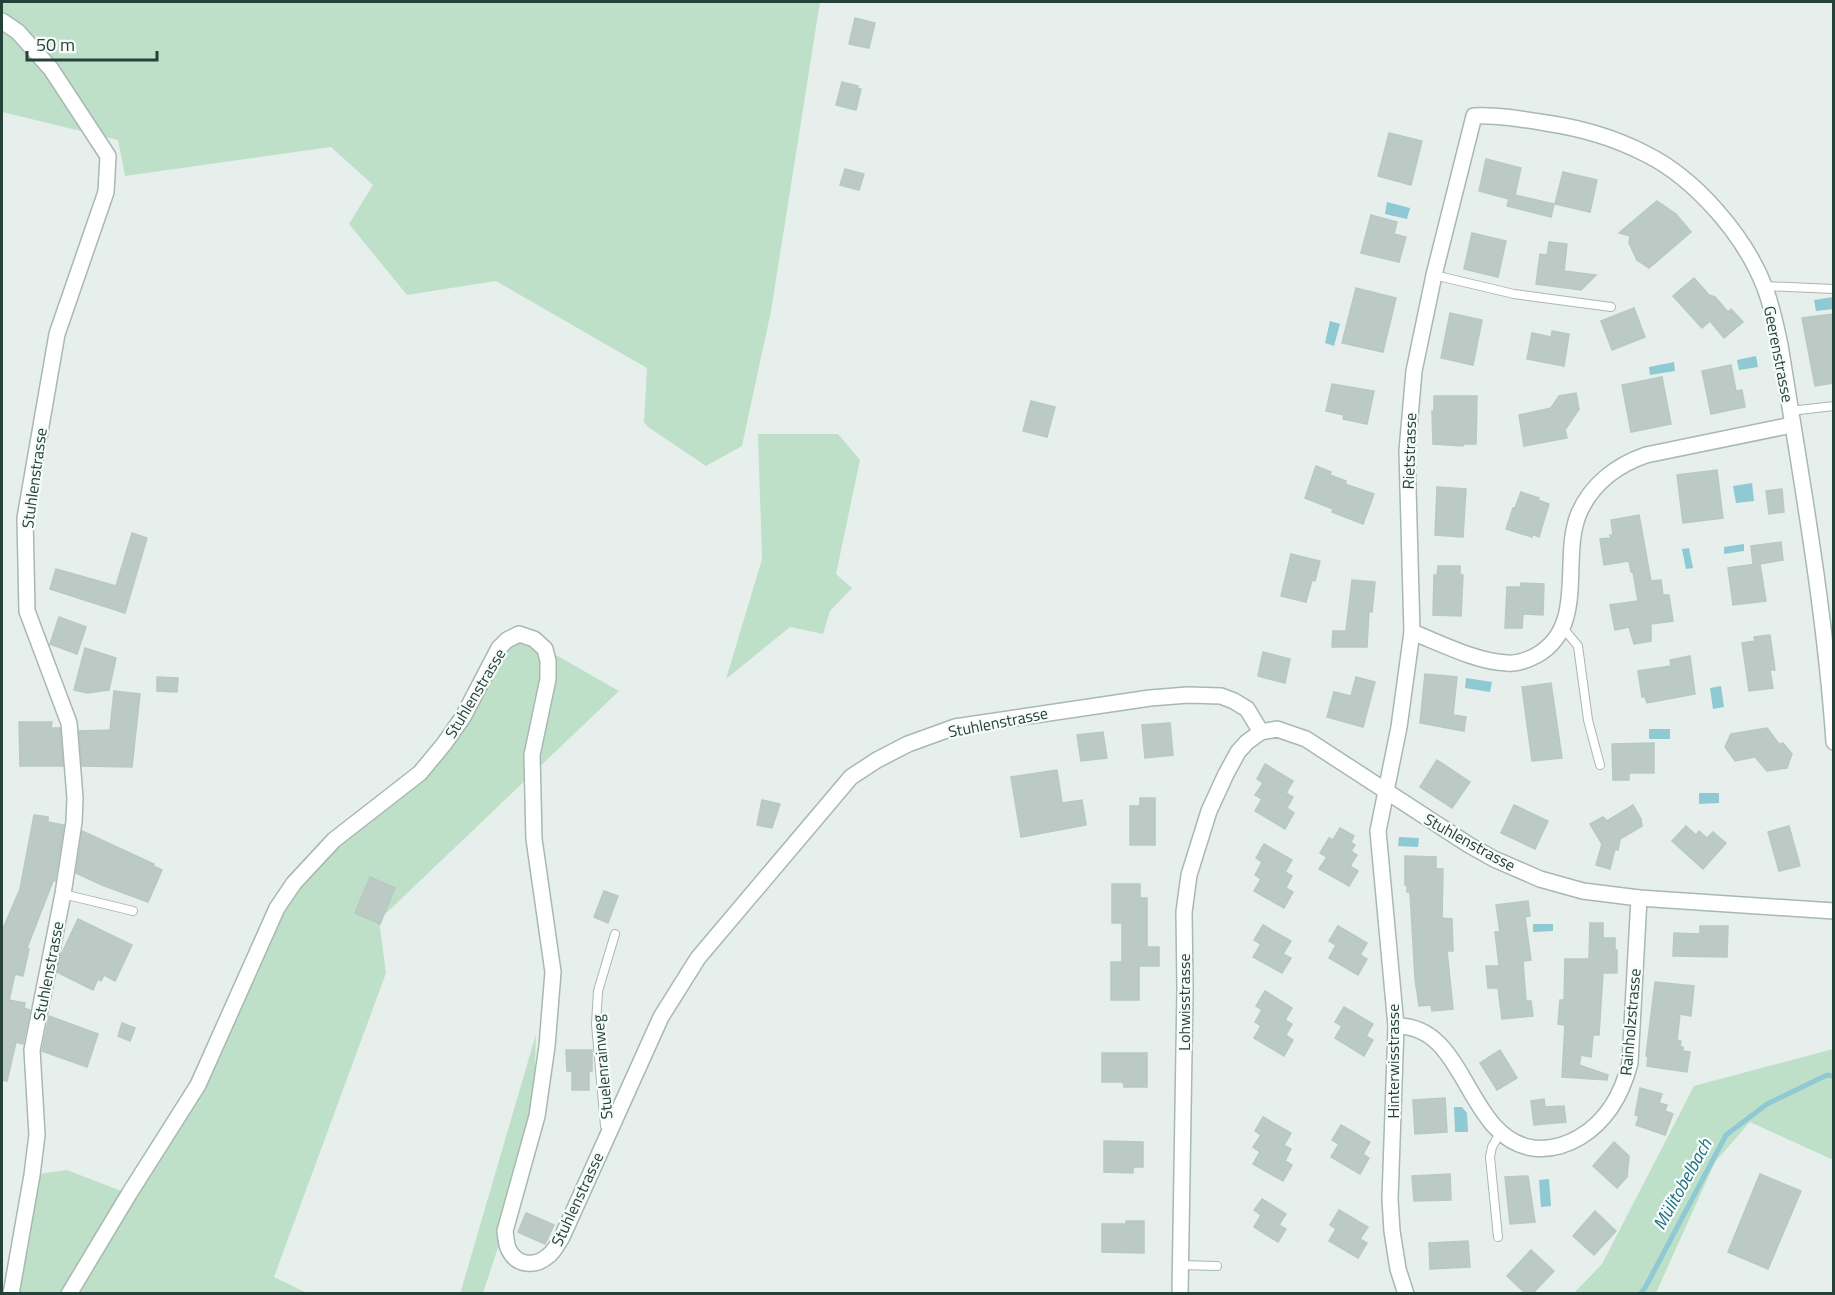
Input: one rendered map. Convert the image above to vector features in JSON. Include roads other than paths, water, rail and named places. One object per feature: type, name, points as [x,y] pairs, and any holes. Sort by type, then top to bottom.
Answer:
[{"type":"street","name":"Stuhlenstrasse","points":[[2,21],[18,32],[51,69],[108,156],[106,192],[57,334],[26,518],[27,611],[69,723],[74,776],[74,822],[63,894],[32,1050],[37,1136],[11,1293]]},
{"type":"street","name":"Geerenstrasse","points":[[1474,116],[1500,115],[1587,131],[1619,141],[1649,155],[1703,196],[1746,250],[1764,286],[1774,315],[1823,623],[1830,679],[1833,742]]},
{"type":"street","name":"Rietstrasse","points":[[1387,792],[1399,727],[1412,632],[1407,451],[1414,371],[1434,274],[1474,116]]},
{"type":"street","points":[[1412,632],[1485,660],[1507,663],[1524,661],[1541,653],[1555,640],[1563,628],[1568,610],[1573,532],[1580,512],[1588,497],[1608,474],[1626,462],[1646,455],[1791,418]]},
{"type":"street","name":"Stuhlenstrasse","points":[[69,1293],[198,1085],[277,908],[290,889],[334,840],[420,773],[463,717],[500,648],[507,640],[519,634],[534,639],[545,649],[548,661],[548,679],[532,755],[534,839],[552,972],[547,1046],[537,1116],[505,1231],[508,1248],[515,1259],[526,1264],[537,1263],[550,1256],[562,1237],[661,1017],[698,958],[851,777],[908,744],[955,727],[1109,703],[1188,695],[1221,696],[1246,709],[1261,732],[1277,729],[1306,739],[1469,845],[1494,859],[1540,879],[1583,891],[1640,898],[1833,911]]},
{"type":"street","name":"Lohwisstrasse","points":[[1180,1293],[1185,903],[1189,874],[1209,811],[1238,752],[1261,732]]},
{"type":"street","name":"Hinterwisstrasse","points":[[1387,792],[1378,831],[1396,1026],[1390,1199],[1398,1269],[1406,1293]]},
{"type":"street","name":"Rainholzstrasse","points":[[1396,1026],[1413,1028],[1440,1045],[1486,1116],[1500,1133],[1523,1146],[1548,1150],[1574,1141],[1594,1128],[1623,1088],[1630,1063],[1640,898]]},
{"type":"lane","points":[[1434,274],[1514,294],[1611,307]]},
{"type":"lane","points":[[1764,286],[1833,289]]},
{"type":"lane","points":[[1791,418],[1833,406]]},
{"type":"lane","points":[[1563,628],[1578,646],[1588,720],[1600,765]]},
{"type":"lane","points":[[63,894],[133,911]]},
{"type":"lane","name":"Stuelenrainweg","points":[[610,1130],[605,1126],[596,1024],[598,991],[615,934]]},
{"type":"lane","points":[[1498,1237],[1490,1157],[1492,1147],[1500,1133]]},
{"type":"lane","points":[[1181,1265],[1217,1266]]},
{"type":"water","points":[[1387,202],[1410,208],[1407,219],[1385,214]]},
{"type":"water","points":[[1833,297],[1833,309],[1816,311],[1814,300]]},
{"type":"water","points":[[1330,321],[1340,324],[1334,346],[1325,343]]},
{"type":"water","points":[[1756,356],[1758,367],[1739,370],[1737,360]]},
{"type":"water","points":[[1674,362],[1675,371],[1650,375],[1649,367]]},
{"type":"water","points":[[1752,483],[1754,501],[1736,503],[1733,486]]},
{"type":"water","points":[[1744,544],[1744,551],[1724,554],[1724,547]]},
{"type":"water","points":[[1689,548],[1693,568],[1686,569],[1682,549]]},
{"type":"water","points":[[1466,678],[1492,682],[1490,692],[1465,688]]},
{"type":"water","points":[[1721,686],[1724,707],[1713,709],[1710,688]]},
{"type":"water","points":[[1649,729],[1670,729],[1670,739],[1649,739]]},
{"type":"water","points":[[1699,793],[1719,793],[1719,803],[1699,804]]},
{"type":"water","points":[[1399,837],[1419,838],[1418,847],[1398,846]]},
{"type":"water","points":[[1533,924],[1553,924],[1553,931],[1533,932]]},
{"type":"water","points":[[1454,1107],[1462,1107],[1467,1113],[1468,1132],[1455,1132]]},
{"type":"water","points":[[1549,1179],[1551,1206],[1541,1207],[1539,1180]]},
{"type":"waterway","name":"Mülitobelbach","points":[[1640,1294],[1726,1135],[1767,1104],[1827,1075],[1834,1076]]}]
